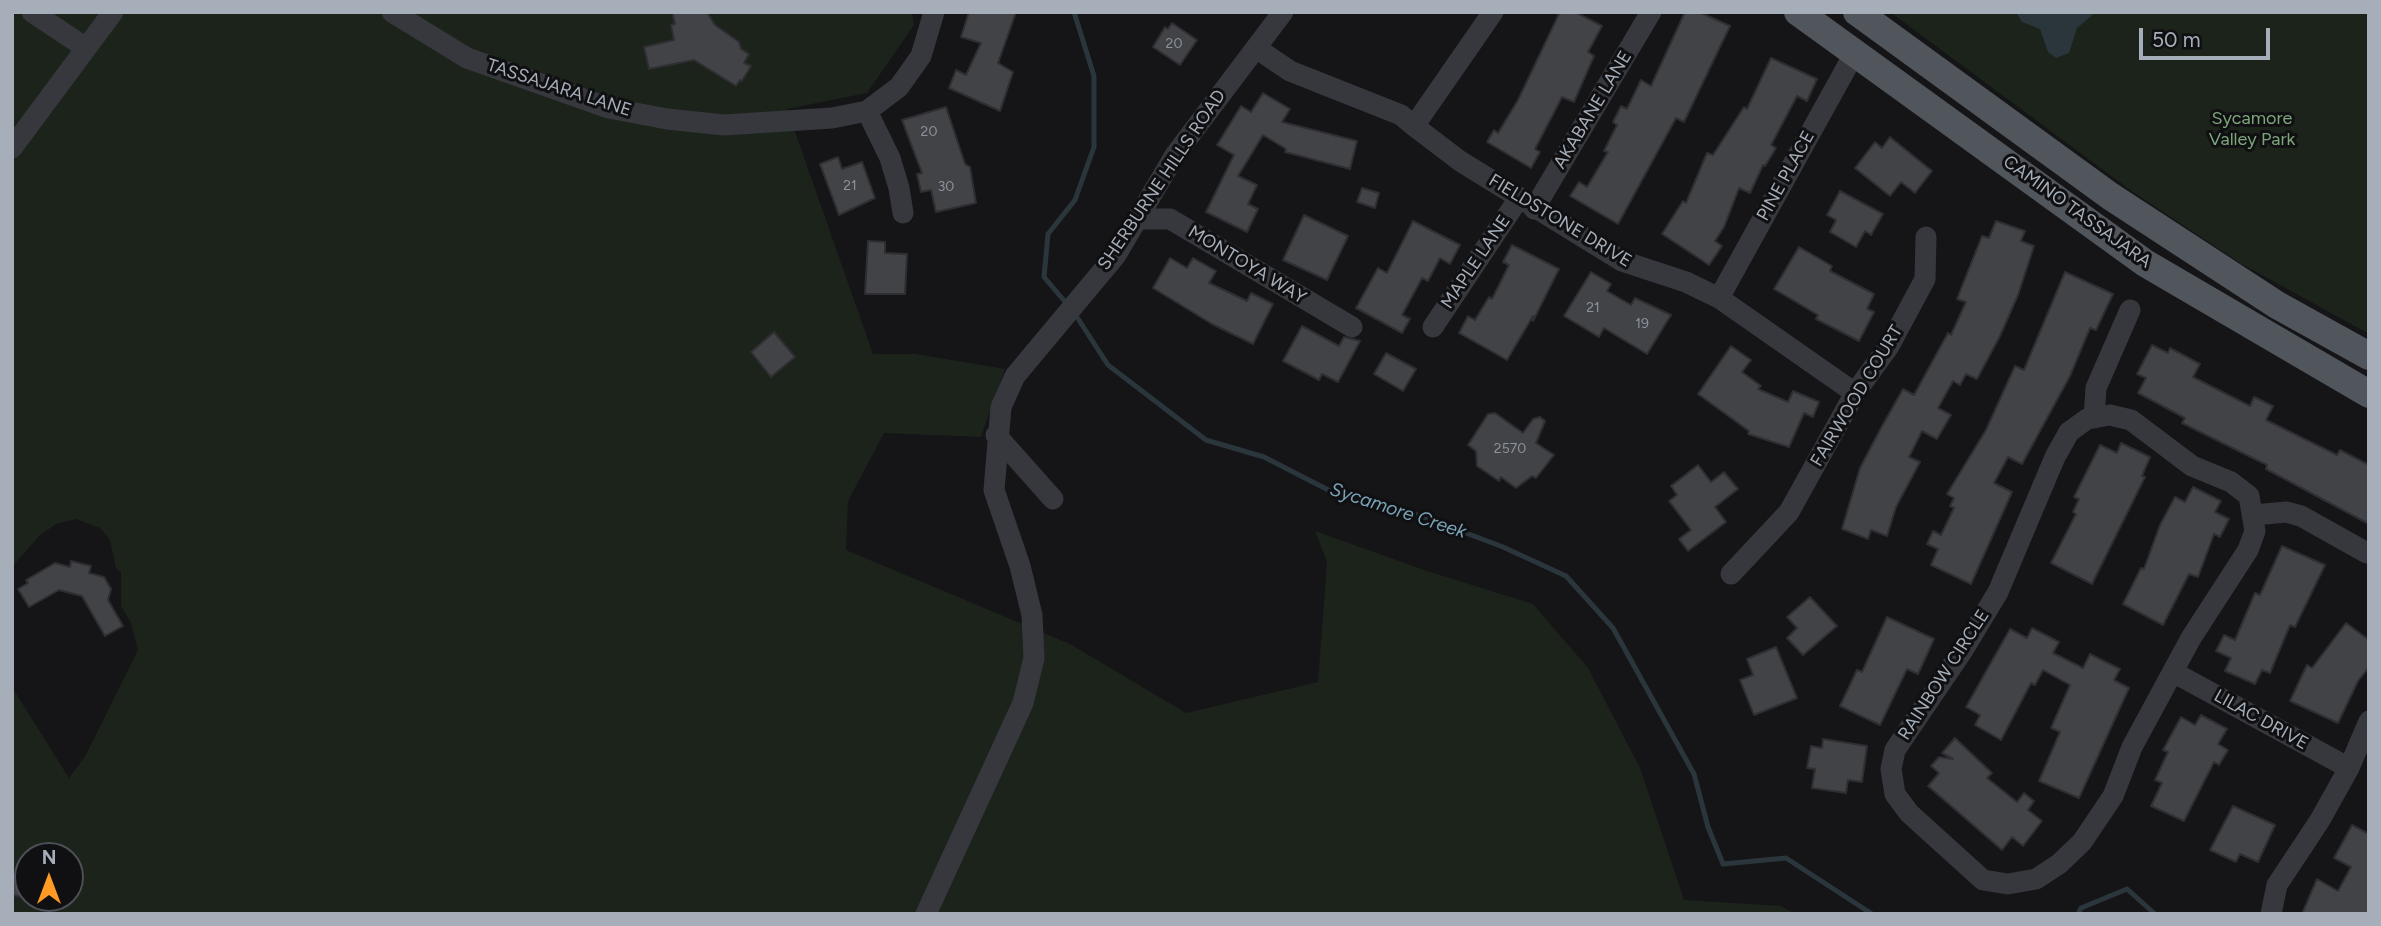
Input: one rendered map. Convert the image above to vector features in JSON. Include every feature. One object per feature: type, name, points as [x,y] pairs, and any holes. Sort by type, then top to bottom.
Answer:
[{"type":"main road","name":"CAMINO TASSAJARA","points":[[1798,12],[2146,263],[2369,394]]},
{"type":"main road","name":"CAMINO TASSAJARA","points":[[1857,12],[2110,196],[2277,305],[2369,356]]},
{"type":"street","points":[[32,12],[86,48]]},
{"type":"street","points":[[12,148],[113,12]]},
{"type":"street","name":"TASSAJARA LANE","points":[[392,12],[467,58],[609,108],[667,119],[724,125],[832,118],[867,111],[899,87],[914,66],[920,56],[934,12]]},
{"type":"street","name":"SHERBURNE HILLS ROAD","points":[[926,914],[1023,703],[1034,658],[1032,615],[1020,566],[994,490],[996,435],[1002,407],[1015,376],[1116,255],[1175,155],[1283,12]]},
{"type":"street","points":[[1256,48],[1290,71],[1362,97],[1401,115],[1414,125],[1493,12]]},
{"type":"street","name":"AKABANE LANE","points":[[1526,204],[1651,12]]},
{"type":"street","name":"PINE PLACE","points":[[1719,298],[1854,54]]},
{"type":"street","points":[[867,111],[890,158],[899,188],[902,213]]},
{"type":"street","name":"FIELDSTONE DRIVE","points":[[1414,125],[1460,161],[1622,261],[1686,282],[1719,298],[1855,393]]},
{"type":"street","name":"MAPLE LANE","points":[[1433,327],[1526,204]]},
{"type":"street","name":"MONTOYA WAY","points":[[1138,219],[1170,219],[1352,327]]},
{"type":"street","name":"FAIRWOOD COURT","points":[[1731,574],[1789,512],[1855,393],[1889,346],[1925,279],[1926,237]]},
{"type":"street","points":[[2130,310],[2096,388],[2094,418],[2110,415],[2131,420],[2192,466],[2240,489],[2249,496],[2254,514],[2286,512],[2301,516],[2367,553]]},
{"type":"street","name":"RAINBOW CIRCLE","points":[[2094,418],[2087,419],[2069,432],[2054,457],[1998,592],[1963,650],[1895,750],[1891,769],[1895,794],[1909,813],[1983,880],[2008,884],[2036,879],[2059,864],[2082,842],[2113,796],[2132,747],[2191,638],[2248,550],[2255,531],[2254,514]]},
{"type":"street","points":[[996,435],[1053,499]]},
{"type":"street","name":"LILAC DRIVE","points":[[2173,672],[2349,768]]},
{"type":"street","points":[[2271,914],[2271,902],[2283,873],[2319,820],[2349,768],[2369,721]]},
{"type":"green space","points":[[12,12],[912,12],[914,25],[867,93],[787,109],[873,354],[915,354],[1005,369],[981,437],[884,433],[848,501],[846,550],[1070,644],[1186,713],[1318,682],[1327,562],[1315,531],[1427,571],[1533,604],[1588,668],[1640,768],[1684,900],[1781,906],[1795,914],[12,914],[12,687],[69,778],[86,755],[138,650],[131,623],[121,606],[121,572],[116,568],[110,540],[100,528],[76,519],[56,524],[39,536],[12,567]]},
{"type":"green space","name":"Sycamore Valley Park","points":[[1890,12],[2369,12],[2369,334],[2240,263],[2133,192]]},
{"type":"shaded area","points":[[2016,12],[2096,12],[2077,28],[2069,53],[2056,58],[2048,52],[2040,29],[2022,22]]},
{"type":"building","points":[[672,12],[707,12],[715,25],[739,42],[741,49],[749,54],[744,63],[751,66],[742,81],[736,86],[694,60],[649,69],[644,47],[674,40],[671,25],[675,24]]},
{"type":"building","points":[[969,12],[1016,12],[998,63],[1013,72],[1000,111],[949,88],[956,70],[966,75],[981,43],[961,37]]},
{"type":"building","points":[[1560,12],[1575,12],[1602,26],[1588,52],[1594,56],[1574,102],[1562,97],[1535,149],[1540,152],[1531,168],[1487,142],[1494,130],[1498,133],[1518,100]]},
{"type":"building","points":[[1685,12],[1699,12],[1730,26],[1684,122],[1676,118],[1618,224],[1570,196],[1579,182],[1587,187],[1608,152],[1604,151],[1617,125],[1613,122],[1621,106],[1627,109],[1641,80],[1651,86]]},
{"type":"building","points":[[1172,23],[1197,40],[1180,65],[1153,47],[1165,27],[1168,29]]},
{"type":"building","points":[[1771,58],[1817,79],[1807,101],[1797,96],[1771,145],[1776,148],[1765,166],[1763,165],[1750,193],[1739,188],[1724,227],[1715,241],[1722,246],[1709,265],[1662,234],[1683,201],[1686,203],[1707,153],[1713,155],[1744,107],[1747,109]]},
{"type":"building","points":[[1263,93],[1290,109],[1282,122],[1357,141],[1350,169],[1285,152],[1286,149],[1263,135],[1238,176],[1257,185],[1248,204],[1258,209],[1247,232],[1206,212],[1234,155],[1217,145],[1241,106],[1251,112]]},
{"type":"building","points":[[946,107],[965,164],[970,167],[976,203],[936,212],[931,190],[921,192],[917,174],[922,173],[902,120]]},
{"type":"building","points":[[1890,137],[1932,171],[1915,193],[1901,182],[1890,196],[1855,168],[1875,142],[1882,148]]},
{"type":"building","points":[[838,157],[842,169],[862,162],[875,198],[839,215],[820,164]]},
{"type":"building","points":[[1362,188],[1379,193],[1375,208],[1357,202]]},
{"type":"building","points":[[1840,191],[1883,214],[1871,235],[1865,231],[1856,247],[1830,232],[1836,220],[1827,215]]},
{"type":"building","points":[[1304,215],[1348,236],[1327,280],[1283,260]]},
{"type":"building","points":[[1413,221],[1460,245],[1450,264],[1440,258],[1428,281],[1422,278],[1402,315],[1410,319],[1402,333],[1356,308],[1378,268],[1387,273]]},
{"type":"building","points":[[1996,221],[2025,231],[2021,241],[2034,246],[2018,295],[2000,336],[1977,379],[1966,374],[1960,385],[1953,381],[1938,408],[1951,415],[1937,439],[1922,431],[1909,457],[1920,462],[1896,507],[1887,536],[1871,530],[1868,539],[1842,529],[1860,468],[1903,389],[1914,395],[1948,333],[1951,335],[1966,302],[1957,299],[1982,236],[1989,238]]},
{"type":"building","points":[[868,241],[885,242],[885,253],[907,254],[905,294],[865,294]]},
{"type":"building","points":[[1512,245],[1559,269],[1533,321],[1533,316],[1507,360],[1459,333],[1468,316],[1475,320],[1489,297],[1492,299],[1509,265],[1503,262]]},
{"type":"building","points":[[1799,247],[1832,266],[1830,271],[1874,294],[1867,309],[1874,312],[1859,341],[1816,319],[1818,315],[1774,289]]},
{"type":"building","points":[[1170,258],[1187,268],[1193,258],[1216,271],[1209,283],[1247,301],[1251,293],[1273,304],[1253,344],[1212,324],[1153,288]]},
{"type":"building","points":[[1591,272],[1611,284],[1607,291],[1631,305],[1635,298],[1671,315],[1647,354],[1604,328],[1599,337],[1564,316]]},
{"type":"building","points":[[2065,272],[2113,294],[2096,330],[2090,328],[2070,376],[2022,464],[2008,457],[1994,483],[2012,492],[1971,584],[1931,565],[1938,549],[1927,544],[1933,531],[1941,535],[1954,508],[1950,506],[1954,498],[1947,494],[1986,430],[2015,366],[2024,370]]},
{"type":"building","points":[[1302,326],[1339,346],[1344,337],[1360,341],[1338,382],[1322,374],[1319,380],[1283,361]]},
{"type":"building","points":[[774,332],[795,357],[771,377],[751,352]]},
{"type":"building","points":[[2152,345],[2168,353],[2170,348],[2200,364],[2193,377],[2250,406],[2254,397],[2273,406],[2266,420],[2337,455],[2340,450],[2369,465],[2369,524],[2266,469],[2267,465],[2182,423],[2185,418],[2138,393],[2146,378],[2137,374]]},
{"type":"building","points":[[1731,346],[1751,360],[1742,372],[1761,386],[1758,389],[1788,402],[1793,391],[1819,402],[1813,417],[1804,413],[1789,447],[1748,434],[1749,431],[1698,394]]},
{"type":"building","points":[[1386,353],[1416,369],[1403,391],[1374,374]]},
{"type":"building","points":[[1495,413],[1523,433],[1533,419],[1540,417],[1545,421],[1536,443],[1554,455],[1536,478],[1532,476],[1516,488],[1501,477],[1499,481],[1477,466],[1476,451],[1468,445],[1488,414]]},
{"type":"building","points":[[2121,443],[2150,457],[2142,476],[2145,477],[2092,584],[2051,563],[2076,514],[2073,512],[2079,499],[2074,497],[2100,445],[2117,453]]},
{"type":"building","points":[[1698,465],[1711,482],[1724,472],[1738,489],[1715,507],[1726,522],[1688,551],[1679,539],[1691,530],[1669,501],[1677,495],[1671,486]]},
{"type":"building","points":[[2193,487],[2221,501],[2215,512],[2229,519],[2220,537],[2214,534],[2198,577],[2189,574],[2163,625],[2123,604],[2141,568],[2144,569],[2160,525],[2175,497],[2185,502]]},
{"type":"building","points":[[2282,546],[2325,565],[2295,627],[2290,625],[2270,673],[2262,670],[2255,684],[2225,671],[2231,658],[2216,651],[2224,635],[2235,640],[2255,593],[2260,595]]},
{"type":"building","points":[[71,561],[91,566],[89,573],[104,577],[111,589],[108,600],[123,626],[105,636],[82,596],[59,590],[29,607],[18,589],[28,583],[26,580],[55,563],[70,567]]},
{"type":"building","points":[[1810,597],[1837,626],[1803,655],[1787,638],[1797,628],[1787,617]]},
{"type":"building","points":[[1887,617],[1934,639],[1918,674],[1907,669],[1880,725],[1840,706],[1857,670],[1862,672]]},
{"type":"building","points":[[2346,623],[2369,640],[2369,667],[2358,681],[2338,723],[2290,701],[2307,665],[2312,668]]},
{"type":"building","points":[[2032,628],[2059,642],[2053,653],[2083,668],[2090,654],[2120,669],[2114,680],[2129,688],[2079,798],[2039,781],[2060,732],[2051,728],[2070,685],[2043,670],[2035,685],[2031,683],[2001,740],[1975,725],[1980,715],[1966,707],[2010,629],[2027,638]]},
{"type":"building","points":[[1776,647],[1797,698],[1754,715],[1740,680],[1753,675],[1747,659]]},
{"type":"building","points":[[2201,715],[2227,729],[2218,744],[2228,750],[2219,765],[2214,762],[2184,821],[2151,806],[2162,783],[2155,780],[2168,752],[2163,750],[2181,717],[2195,725]]},
{"type":"building","points":[[1955,738],[1992,773],[1987,778],[2017,802],[2024,793],[2034,801],[2028,810],[2042,821],[2023,846],[2012,837],[2002,850],[1928,786],[1939,773],[1931,766],[1939,757],[1953,759],[1942,753]]},
{"type":"building","points":[[1823,739],[1867,746],[1862,782],[1848,780],[1846,793],[1812,788],[1815,769],[1807,768],[1811,746],[1822,748]]},
{"type":"building","points":[[2233,806],[2275,825],[2258,862],[2240,854],[2236,862],[2210,850]]},
{"type":"building","points":[[2352,825],[2369,834],[2369,914],[2302,914],[2317,879],[2338,891],[2351,867],[2334,858]]},
{"type":"building","points":[[12,874],[14,895],[12,895]]},
{"type":"waterway","name":"Sycamore Creek","points":[[1067,304],[1044,277],[1048,234],[1075,200],[1094,147],[1094,76],[1074,12]]},
{"type":"waterway","name":"Sycamore Creek","points":[[1075,314],[1108,365],[1206,440],[1264,457],[1340,496],[1421,516],[1503,547],[1566,576],[1613,628],[1694,774],[1708,827],[1723,864],[1786,858],[1872,914]]},
{"type":"waterway","name":"Sycamore Creek","points":[[2078,914],[2081,908],[2127,889],[2155,914]]}]
